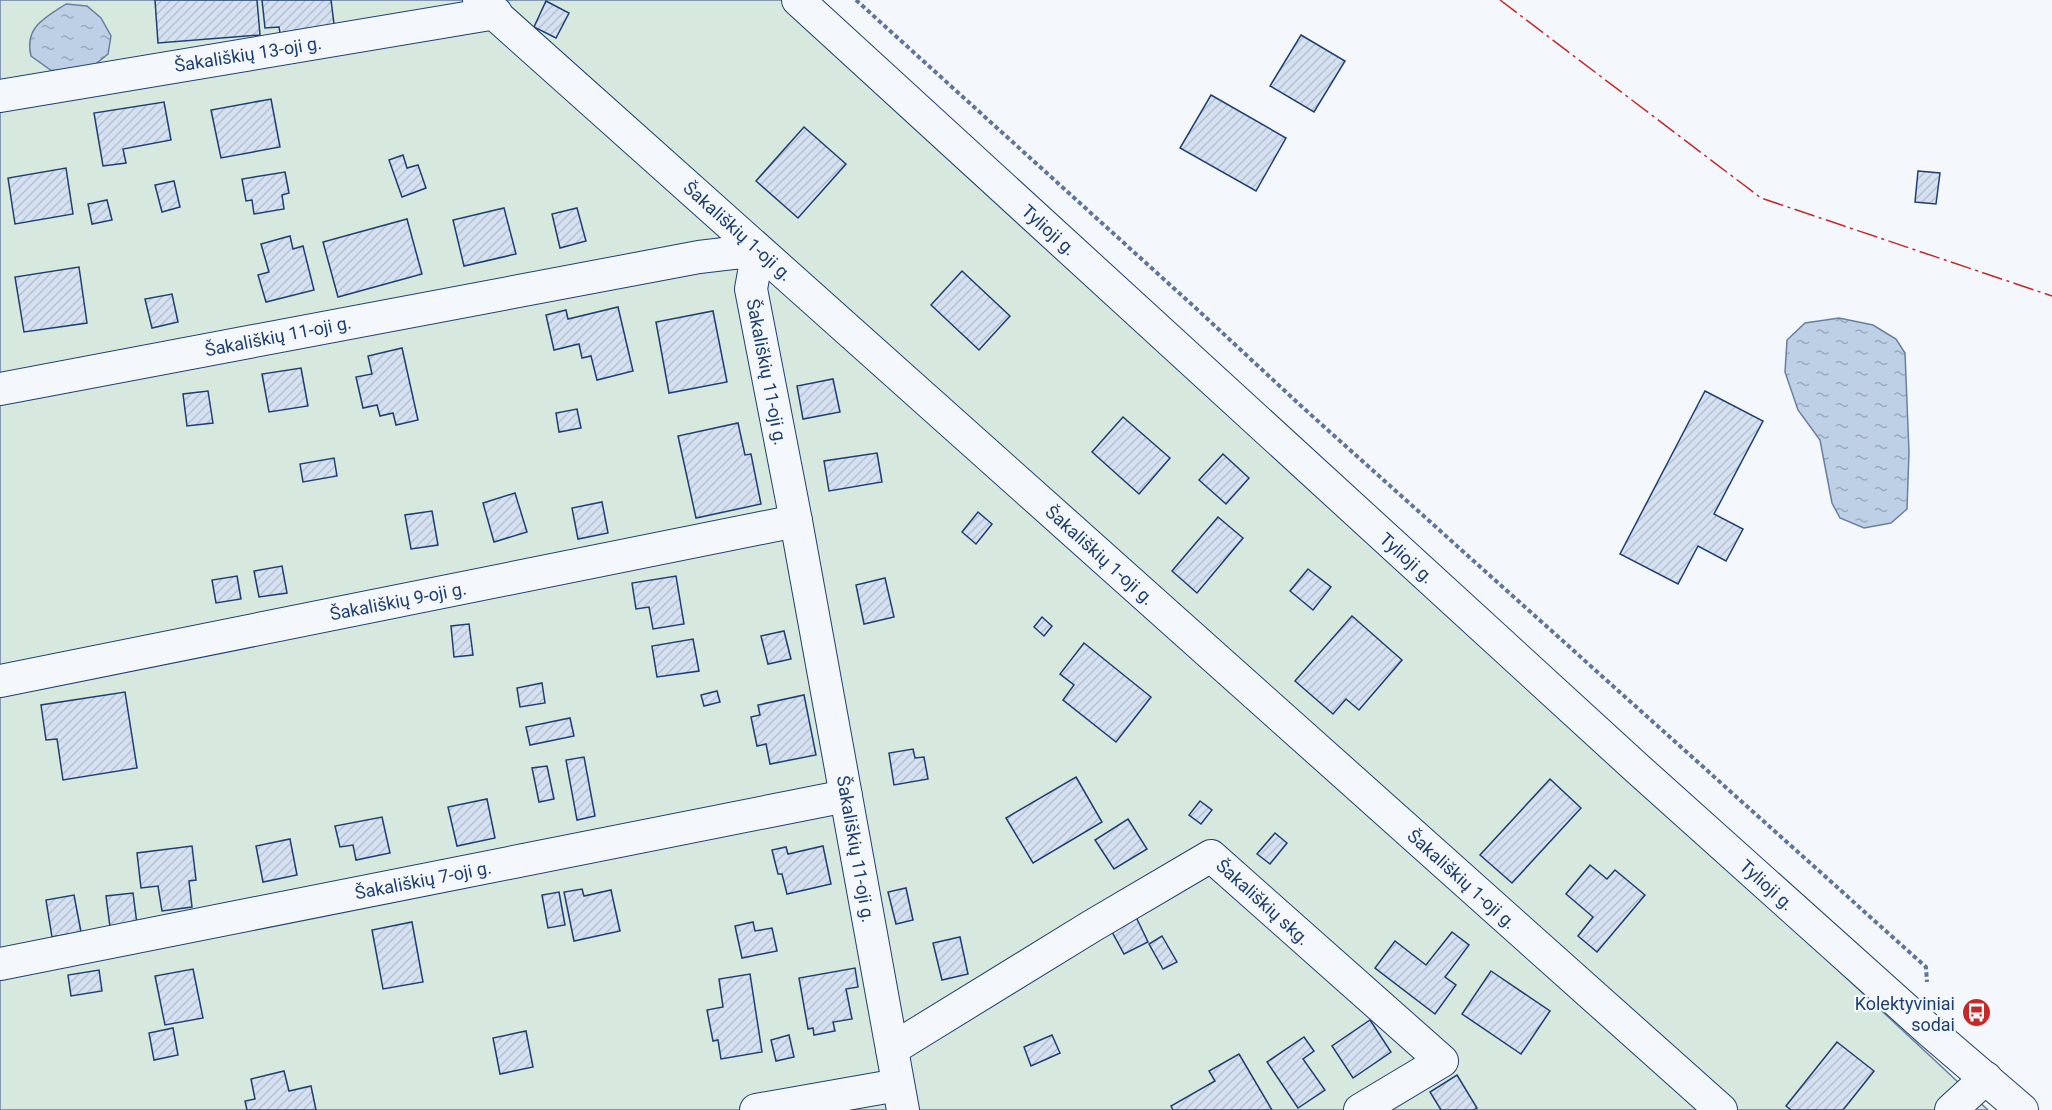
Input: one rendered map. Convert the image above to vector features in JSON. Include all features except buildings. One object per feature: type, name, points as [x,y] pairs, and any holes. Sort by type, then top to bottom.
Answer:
[{"type":"street","name":"Tylioji g.","points":[[798,0],[1639,770],[1930,1031],[2022,1110]]},
{"type":"street","name":"Šakališkių 13-oji g.","points":[[0,96],[487,6]]},
{"type":"street","name":"Šakališkių 1-oji g.","points":[[487,6],[1721,1110]]},
{"type":"street","name":"Šakališkių 11-oji g.","points":[[0,388],[688,259],[758,250],[751,289],[796,521],[900,1097]]},
{"type":"street","name":"Šakališkių 9-oji g.","points":[[0,681],[796,521]]},
{"type":"street","name":"Šakališkių 7-oji g.","points":[[0,964],[846,796]]},
{"type":"street","name":"Šakališkių skg.","points":[[892,1049],[1211,856],[1442,1061],[1360,1110]]},
{"type":"street","points":[[1951,1110],[1986,1078]]},
{"type":"street","points":[[756,1110],[900,1097]]},
{"type":"path","points":[[856,0],[1300,405],[1926,967],[1930,1031]]},
{"type":"shaded area","points":[[0,0],[798,0],[1988,1110],[0,1110]]},
{"type":"water","points":[[66,4],[87,6],[101,18],[111,36],[108,54],[93,66],[52,71],[31,56],[31,38],[38,24]]},
{"type":"water","points":[[1839,318],[1873,325],[1896,339],[1905,353],[1909,452],[1907,509],[1891,523],[1864,528],[1840,518],[1832,503],[1820,440],[1798,410],[1785,372],[1787,340],[1805,323]]},
{"type":"power","points":[[1500,0],[1761,198],[2052,296]]},
{"type":"place","name":"Kolektyviniai sodai","points":[[1976,1013]]}]
